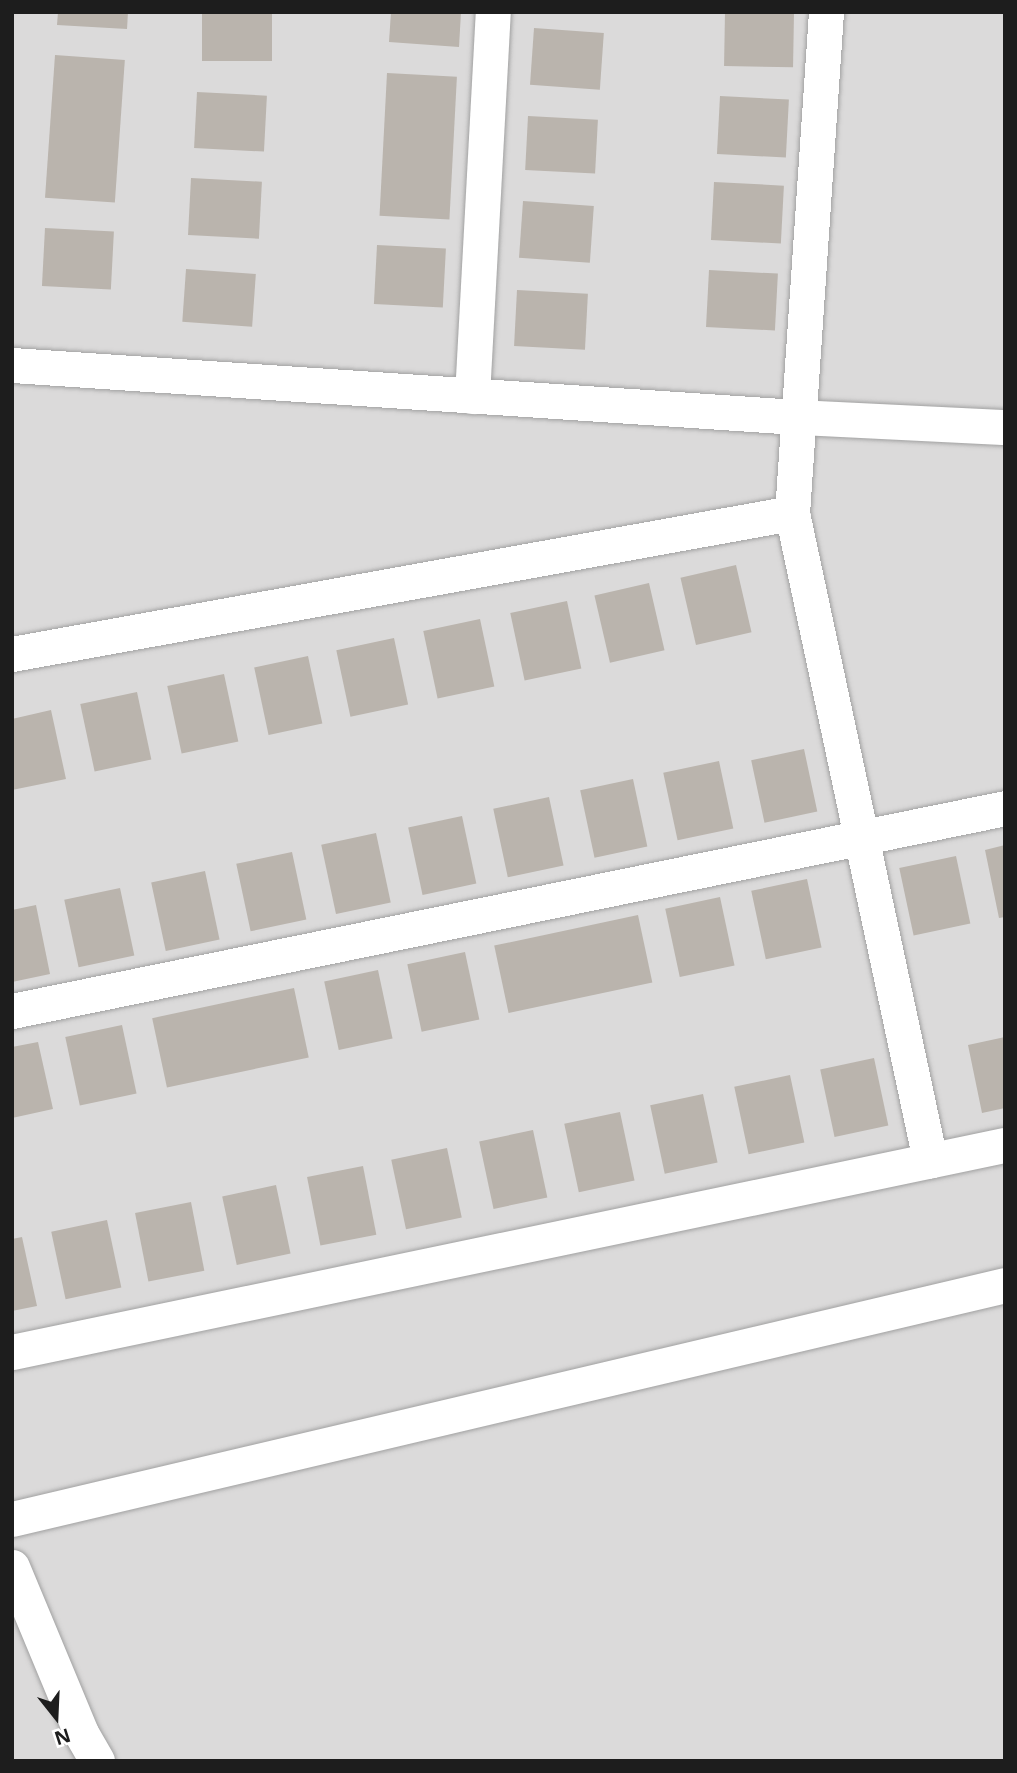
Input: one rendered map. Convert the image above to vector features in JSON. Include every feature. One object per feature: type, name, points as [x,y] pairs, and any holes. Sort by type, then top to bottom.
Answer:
[{"type":"street","points":[[472,396],[493,12]]},
{"type":"street","points":[[826,12],[792,513],[859,838],[930,1160]]},
{"type":"street","points":[[12,365],[798,417],[1005,427]]},
{"type":"street","points":[[12,654],[792,513]]},
{"type":"street","points":[[12,1011],[1005,808]]},
{"type":"street","points":[[12,1352],[1005,1145]]},
{"type":"street","points":[[12,1519],[1005,1285]]},
{"type":"street","points":[[12,1567],[81,1732],[97,1761]]},
{"type":"shaded area","points":[[12,12],[1005,12],[1005,1761],[12,1761]]},
{"type":"building","points":[[58,12],[128,12],[127,29],[57,25]]},
{"type":"building","points":[[202,12],[272,12],[272,61],[202,61]]},
{"type":"building","points":[[391,12],[461,12],[459,47],[389,42]]},
{"type":"building","points":[[725,12],[794,13],[793,67],[724,66]]},
{"type":"building","points":[[534,28],[604,33],[600,90],[530,85]]},
{"type":"building","points":[[55,55],[125,60],[115,203],[45,198]]},
{"type":"building","points":[[387,73],[457,77],[449,219],[380,216]]},
{"type":"building","points":[[197,92],[267,96],[264,152],[194,148]]},
{"type":"building","points":[[720,96],[789,100],[786,158],[717,154]]},
{"type":"building","points":[[528,116],[598,120],[595,174],[525,170]]},
{"type":"building","points":[[191,178],[262,182],[259,239],[188,235]]},
{"type":"building","points":[[714,182],[784,186],[781,244],[711,240]]},
{"type":"building","points":[[523,201],[594,206],[590,263],[519,258]]},
{"type":"building","points":[[45,228],[114,232],[111,290],[42,286]]},
{"type":"building","points":[[377,245],[446,249],[443,308],[374,304]]},
{"type":"building","points":[[186,269],[256,274],[252,327],[182,322]]},
{"type":"building","points":[[709,270],[778,274],[775,331],[706,327]]},
{"type":"building","points":[[517,290],[588,294],[585,350],[514,346]]},
{"type":"building","points":[[736,565],[752,632],[696,645],[680,578]]},
{"type":"building","points":[[649,583],[665,650],[610,663],[594,596]]},
{"type":"building","points":[[567,601],[581,668],[525,681],[510,613]]},
{"type":"building","points":[[480,619],[494,686],[438,699],[423,631]]},
{"type":"building","points":[[394,638],[408,705],[350,717],[336,650]]},
{"type":"building","points":[[308,656],[322,723],[269,735],[254,667]]},
{"type":"building","points":[[224,674],[238,741],[182,754],[167,686]]},
{"type":"building","points":[[137,692],[151,759],[95,772],[80,704]]},
{"type":"building","points":[[51,710],[66,779],[12,790],[12,719]]},
{"type":"building","points":[[804,749],[817,812],[764,823],[751,760]]},
{"type":"building","points":[[719,761],[733,828],[678,840],[663,773]]},
{"type":"building","points":[[633,779],[647,846],[595,858],[580,790]]},
{"type":"building","points":[[549,797],[564,865],[508,877],[493,809]]},
{"type":"building","points":[[462,816],[476,883],[423,895],[408,827]]},
{"type":"building","points":[[376,833],[391,902],[336,914],[321,845]]},
{"type":"building","points":[[1005,845],[1005,917],[999,918],[985,850]]},
{"type":"building","points":[[292,852],[306,919],[251,931],[236,864]]},
{"type":"building","points":[[956,856],[970,923],[914,936],[899,868]]},
{"type":"building","points":[[205,871],[220,939],[166,951],[151,882]]},
{"type":"building","points":[[807,879],[822,947],[766,959],[751,891]]},
{"type":"building","points":[[120,888],[134,955],[79,967],[64,900]]},
{"type":"building","points":[[720,897],[735,965],[680,977],[665,909]]},
{"type":"building","points":[[36,905],[50,974],[12,982],[12,910]]},
{"type":"building","points":[[638,915],[652,982],[509,1013],[494,946]]},
{"type":"building","points":[[465,952],[479,1019],[422,1032],[407,964]]},
{"type":"building","points":[[378,970],[393,1038],[339,1050],[324,981]]},
{"type":"building","points":[[294,988],[309,1057],[167,1088],[152,1018]]},
{"type":"building","points":[[122,1025],[137,1093],[80,1106],[65,1037]]},
{"type":"building","points":[[1005,1037],[1005,1108],[982,1113],[968,1045]]},
{"type":"building","points":[[38,1042],[53,1109],[12,1118],[12,1047]]},
{"type":"building","points":[[874,1058],[888,1125],[835,1137],[820,1069]]},
{"type":"building","points":[[790,1075],[804,1142],[749,1154],[734,1087]]},
{"type":"building","points":[[703,1094],[718,1162],[665,1174],[650,1105]]},
{"type":"building","points":[[620,1112],[635,1180],[579,1192],[564,1124]]},
{"type":"building","points":[[533,1130],[547,1197],[494,1209],[479,1141]]},
{"type":"building","points":[[447,1148],[462,1217],[406,1229],[391,1160]]},
{"type":"building","points":[[363,1166],[376,1235],[320,1246],[307,1177]]},
{"type":"building","points":[[276,1185],[291,1253],[237,1265],[222,1196]]},
{"type":"building","points":[[191,1202],[204,1271],[148,1282],[135,1213]]},
{"type":"building","points":[[107,1220],[121,1287],[66,1299],[51,1232]]},
{"type":"building","points":[[22,1237],[37,1306],[12,1311],[12,1239]]}]
